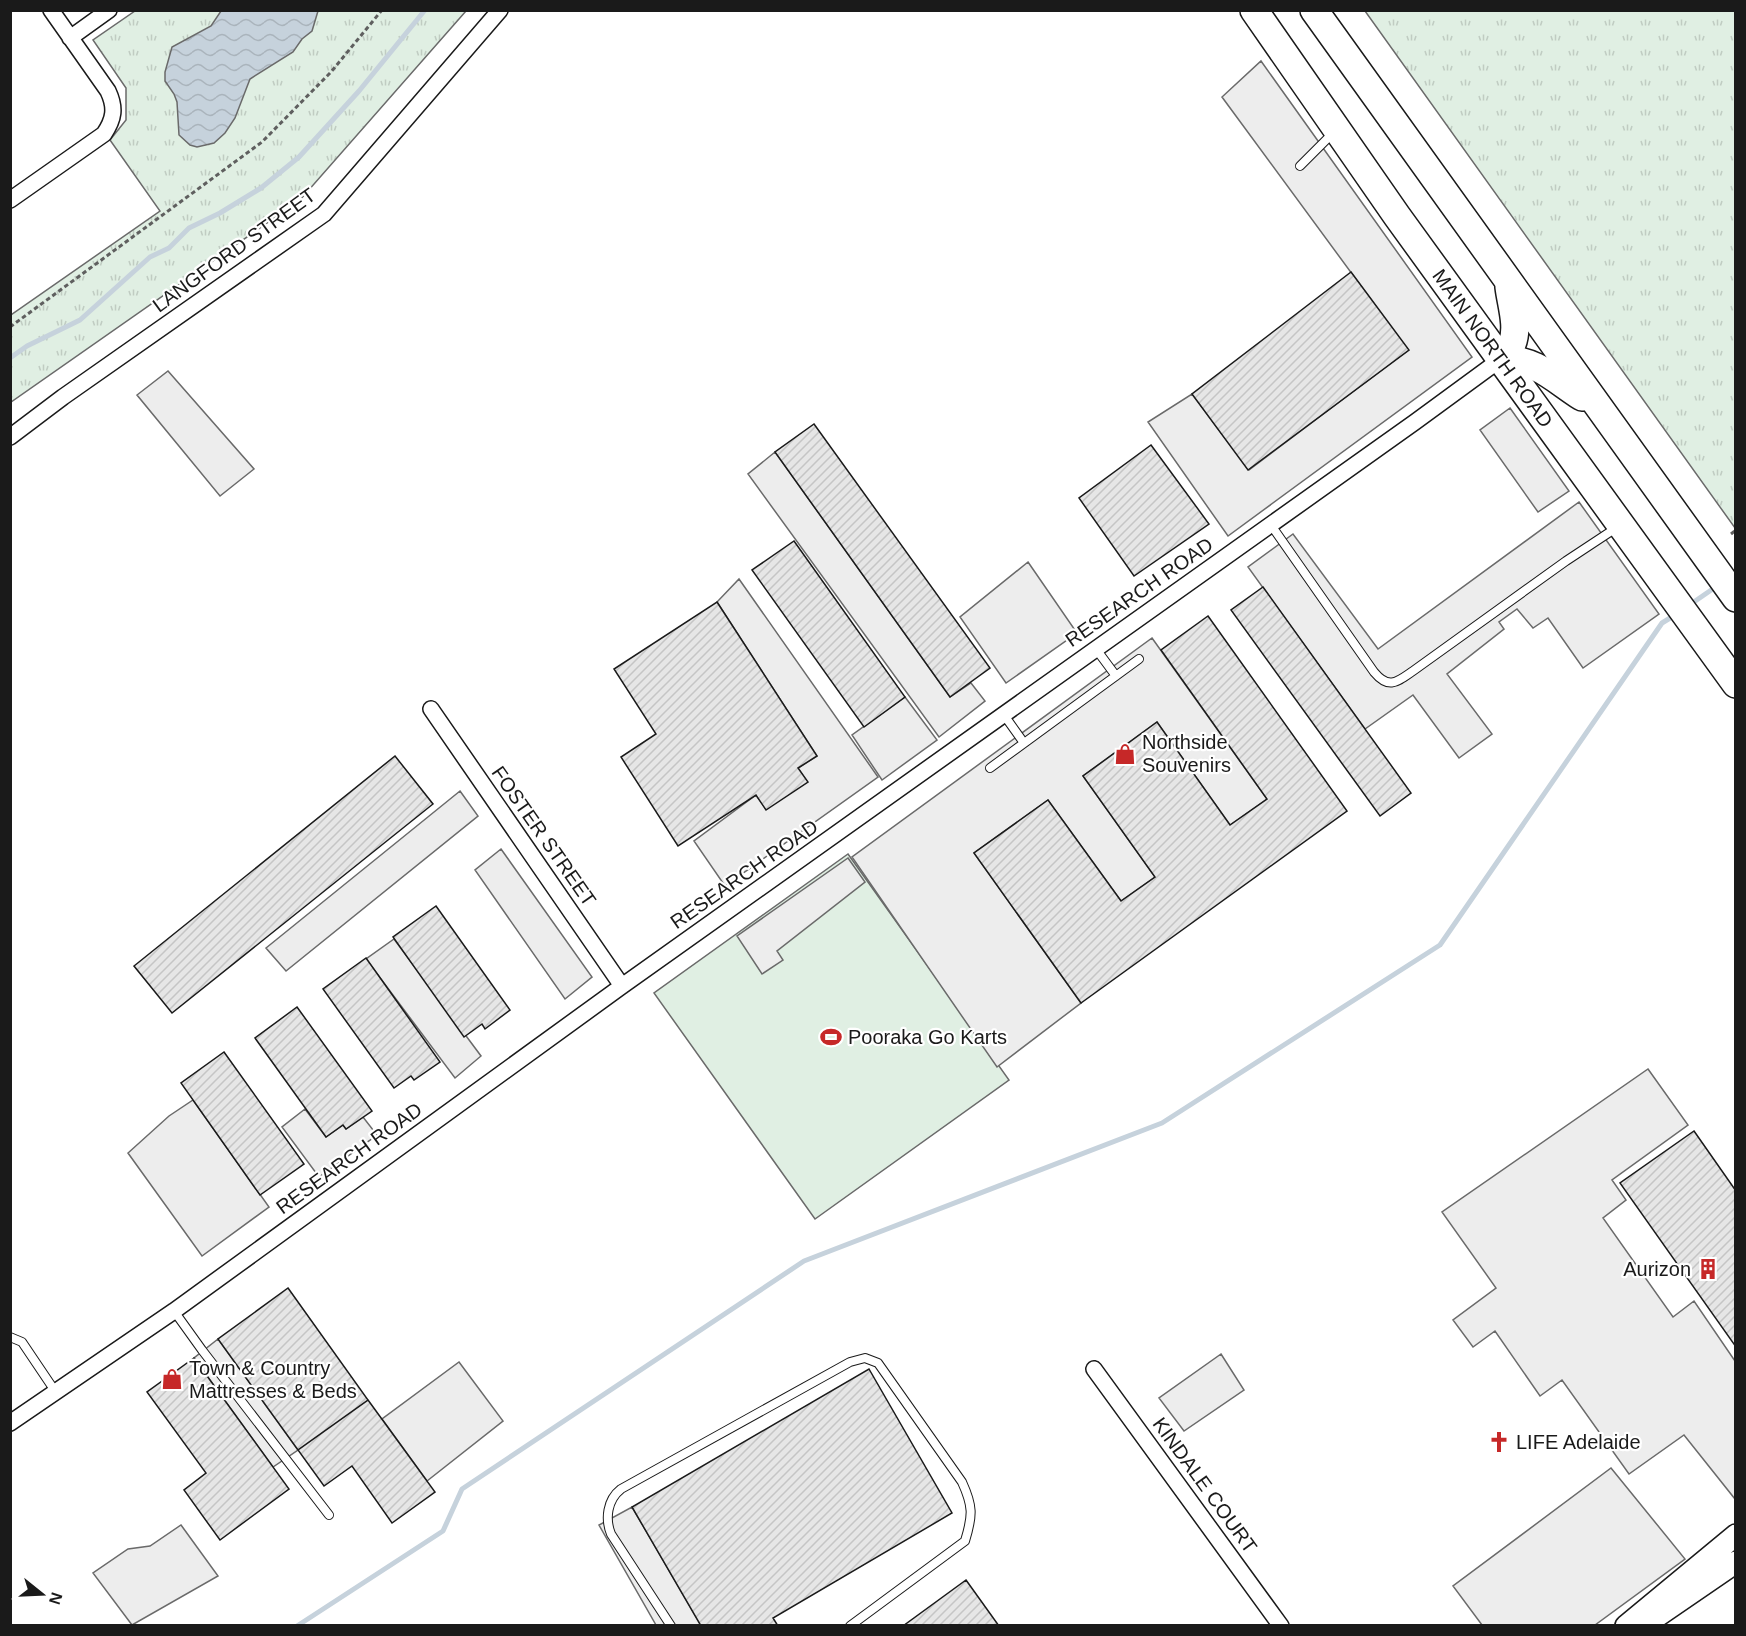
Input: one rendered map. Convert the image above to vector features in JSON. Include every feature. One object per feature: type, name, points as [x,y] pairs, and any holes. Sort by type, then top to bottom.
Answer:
[{"type":"highway","name":"MAIN NORTH ROAD","points":[[1254,10],[1397,216],[1736,684]]},
{"type":"highway","points":[[1314,10],[1733,595]]},
{"type":"highway","points":[[1501,359],[1512,345],[1514,335],[1514,316],[1508,282]]},
{"type":"highway","points":[[1501,359],[1517,359],[1529,363],[1596,405]]},
{"type":"street","points":[[10,200],[104,134],[114,114],[113,102],[108,91],[51,10]]},
{"type":"street","points":[[70,38],[109,10]]},
{"type":"street","name":"LANGFORD STREET","points":[[10,437],[63,397],[324,214],[500,10]]},
{"type":"street","name":"RESEARCH ROAD","points":[[10,1423],[174,1311],[622,986],[1501,359]]},
{"type":"street","name":"FOSTER STREET","points":[[431,709],[622,986]]},
{"type":"street","name":"KINDALE COURT","points":[[1094,1369],[1281,1626]]},
{"type":"street","points":[[1626,1626],[1736,1535]]},
{"type":"street","points":[[1643,1626],[1736,1562]]},
{"type":"lane","points":[[1300,166],[1338,129]]},
{"type":"lane","points":[[1271,525],[1374,672],[1381,681],[1390,683],[1398,682],[1620,525]]},
{"type":"lane","points":[[1096,649],[1116,676]]},
{"type":"lane","points":[[990,768],[1139,659]]},
{"type":"lane","points":[[1004,715],[1024,743]]},
{"type":"lane","points":[[174,1311],[329,1515]]},
{"type":"lane","points":[[10,1336],[22,1342],[55,1391]]},
{"type":"lane","points":[[670,1626],[611,1534],[606,1522],[614,1495],[840,1367],[865,1358],[878,1363],[962,1482],[972,1504],[971,1522],[965,1540],[850,1626]]},
{"type":"path","points":[[10,327],[262,142],[331,72],[381,10]]},
{"type":"path","points":[[1731,534],[1736,530]]},
{"type":"green space","points":[[135,11],[466,11],[300,200],[11,402],[11,315],[160,211],[110,140],[126,120],[126,88],[93,40]]},
{"type":"green space","points":[[1365,11],[1735,11],[1735,528]]},
{"type":"green space","name":"Pooraka Go Karts","points":[[848,854],[1009,1080],[815,1219],[654,993]]},
{"type":"shaded area","points":[[1261,61],[1472,357],[1228,536],[1148,422],[1192,394],[1249,470],[1408,350],[1222,97]]},
{"type":"shaded area","points":[[168,371],[254,469],[220,496],[137,395]]},
{"type":"shaded area","points":[[1510,408],[1569,491],[1538,512],[1480,430]]},
{"type":"shaded area","points":[[775,452],[950,697],[971,683],[985,701],[939,737],[748,474]]},
{"type":"shaded area","points":[[1579,502],[1659,614],[1583,668],[1548,618],[1533,628],[1517,609],[1499,622],[1504,629],[1447,674],[1492,734],[1459,758],[1413,695],[1365,729],[1248,567],[1293,534],[1378,649]]},
{"type":"shaded area","points":[[1028,562],[1077,633],[1006,683],[960,617]]},
{"type":"shaded area","points":[[739,579],[878,777],[725,886],[694,841],[756,795],[766,809],[807,782],[798,768],[817,756],[717,602]]},
{"type":"shaded area","points":[[1152,638],[1267,799],[1230,825],[1157,722],[1083,776],[1155,877],[1121,901],[1048,800],[974,853],[1081,1003],[997,1067],[852,857]]},
{"type":"shaded area","points":[[905,697],[937,740],[882,780],[852,735]]},
{"type":"shaded area","points":[[460,791],[478,816],[286,971],[266,948]]},
{"type":"shaded area","points":[[501,849],[592,977],[565,999],[475,870]]},
{"type":"shaded area","points":[[848,858],[865,882],[777,951],[783,960],[762,974],[737,936]]},
{"type":"shaded area","points":[[394,939],[481,1056],[455,1078],[366,959]]},
{"type":"shaded area","points":[[1648,1069],[1688,1125],[1612,1180],[1626,1200],[1603,1218],[1673,1317],[1694,1301],[1735,1361],[1735,1499],[1684,1435],[1629,1474],[1562,1380],[1540,1396],[1495,1331],[1473,1347],[1453,1320],[1496,1288],[1442,1212]]},
{"type":"shaded area","points":[[193,1100],[269,1207],[202,1256],[128,1153],[169,1116]]},
{"type":"shaded area","points":[[305,1109],[326,1137],[343,1125],[346,1129],[363,1117],[377,1135],[319,1177],[282,1127]]},
{"type":"shaded area","points":[[218,1339],[298,1450],[273,1467],[194,1358]]},
{"type":"shaded area","points":[[1221,1354],[1244,1390],[1184,1431],[1159,1398]]},
{"type":"shaded area","points":[[459,1362],[503,1421],[427,1481],[382,1419]]},
{"type":"shaded area","points":[[1611,1468],[1685,1559],[1595,1625],[1482,1625],[1453,1586]]},
{"type":"shaded area","points":[[632,1507],[701,1625],[656,1625],[599,1525]]},
{"type":"shaded area","points":[[181,1525],[218,1576],[132,1625],[93,1573],[128,1549],[150,1546]]},
{"type":"water","points":[[221,11],[318,11],[312,31],[302,39],[293,52],[250,79],[235,118],[225,133],[214,143],[197,147],[190,145],[179,135],[177,102],[165,81],[165,72],[172,47],[211,26]]},
{"type":"building","points":[[1351,272],[1409,350],[1248,470],[1192,394]]},
{"type":"building","points":[[814,424],[990,668],[950,697],[775,452]]},
{"type":"building","points":[[1151,445],[1209,524],[1134,576],[1079,498]]},
{"type":"building","points":[[794,541],[905,697],[864,727],[752,570]]},
{"type":"building","points":[[1263,587],[1411,793],[1380,816],[1231,610]]},
{"type":"building","points":[[717,602],[817,756],[798,768],[808,782],[766,810],[756,795],[678,846],[621,757],[656,734],[614,669]]},
{"type":"building","points":[[1208,616],[1347,811],[1081,1003],[974,853],[1048,800],[1121,901],[1155,877],[1083,776],[1157,722],[1230,825],[1267,799],[1161,650]]},
{"type":"building","points":[[395,756],[433,804],[172,1013],[134,966]]},
{"type":"building","points":[[436,906],[510,1010],[485,1029],[482,1024],[464,1037],[393,937]]},
{"type":"building","points":[[366,958],[440,1062],[414,1080],[411,1076],[394,1088],[323,989]]},
{"type":"building","points":[[297,1007],[372,1111],[346,1129],[343,1125],[326,1137],[255,1038]]},
{"type":"building","points":[[224,1052],[304,1164],[260,1195],[181,1083]]},
{"type":"building","name":"Aurizon","points":[[1694,1131],[1736,1191],[1736,1347],[1620,1183]]},
{"type":"building","points":[[288,1288],[368,1400],[298,1450],[218,1339]]},
{"type":"building","points":[[194,1358],[289,1489],[220,1540],[184,1490],[206,1473],[147,1392]]},
{"type":"building","points":[[869,1369],[952,1513],[773,1618],[778,1626],[701,1626],[632,1507]]},
{"type":"building","points":[[368,1400],[435,1492],[392,1523],[352,1466],[324,1486],[298,1450]]},
{"type":"building","points":[[966,1580],[999,1626],[903,1626]]},
{"type":"waterway","points":[[10,358],[27,346],[80,320],[150,257],[169,248],[189,228],[220,213],[261,188],[299,157],[359,91],[425,10]]},
{"type":"waterway","points":[[1688,606],[1717,586]]},
{"type":"waterway","points":[[297,1626],[443,1531],[462,1489],[804,1261],[1162,1123],[1440,945],[1662,623],[1675,615]]},
{"type":"place","name":"Northside Souvenirs","points":[[1125,754]]},
{"type":"place","name":"Pooraka Go Karts","points":[[831,1037]]},
{"type":"place","name":"Aurizon","points":[[1708,1269]]},
{"type":"place","name":"Town & Country Mattresses & Beds","points":[[172,1379]]},
{"type":"place","name":"LIFE Adelaide","points":[[1499,1442]]}]
